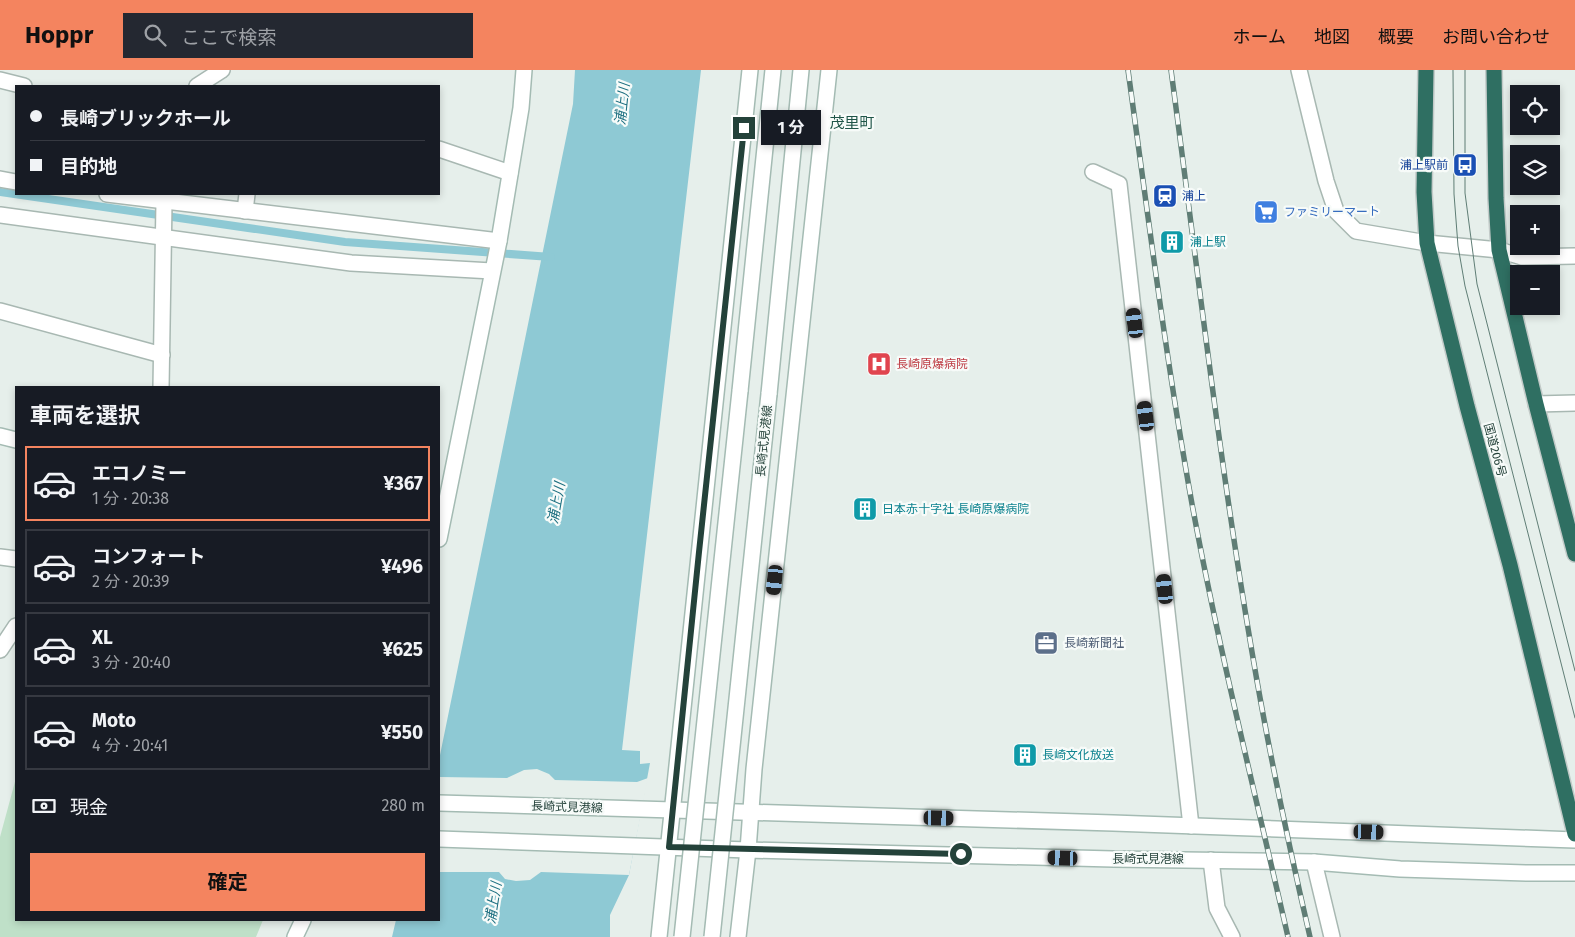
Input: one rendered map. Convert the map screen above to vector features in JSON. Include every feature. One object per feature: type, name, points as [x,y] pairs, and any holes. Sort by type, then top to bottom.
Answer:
[{"type":"highway","name":"国道206号","points":[[1426,70],[1424,192],[1427,243],[1467,406],[1510,565],[1575,834]]},
{"type":"highway","points":[[1494,70],[1496,198],[1499,250],[1574,550]]},
{"type":"main road","points":[[198,85],[222,70]]},
{"type":"main road","points":[[440,534],[498,241],[521,108],[524,70]]},
{"type":"main road","points":[[658,937],[750,70]]},
{"type":"main road","points":[[682,937],[773,70]]},
{"type":"main road","name":"長崎式見港線","points":[[712,937],[801,70]]},
{"type":"main road","points":[[738,937],[748,850],[755,759],[829,70]]},
{"type":"main road","points":[[1299,70],[1326,181],[1336,211],[1356,231],[1427,243],[1499,250],[1522,256],[1575,256]]},
{"type":"main road","points":[[0,80],[20,85]]},
{"type":"main road","points":[[440,149],[510,173]]},
{"type":"main road","points":[[1093,172],[1119,184],[1191,826]]},
{"type":"main road","points":[[0,179],[15,182]]},
{"type":"main road","points":[[120,195],[163,198],[245,211],[498,241]]},
{"type":"main road","points":[[245,211],[247,195]]},
{"type":"main road","points":[[161,386],[163,198]]},
{"type":"main road","points":[[0,215],[351,263],[492,271]]},
{"type":"main road","points":[[0,311],[162,355]]},
{"type":"main road","points":[[1536,404],[1575,403]]},
{"type":"main road","points":[[0,436],[15,440]]},
{"type":"main road","points":[[0,557],[15,559]]},
{"type":"main road","points":[[0,650],[15,628]]},
{"type":"main road","name":"長崎式見港線","points":[[440,803],[1575,840]]},
{"type":"main road","name":"長崎式見港線","points":[[440,839],[748,850],[1314,862],[1400,869],[1575,873]]},
{"type":"main road","points":[[1211,860],[1217,908],[1232,937]]},
{"type":"main road","points":[[1314,862],[1332,937]]},
{"type":"main road","points":[[295,937],[303,921]]},
{"type":"green space","points":[[15,782],[15,921],[263,921],[256,937],[0,937],[0,837]]},
{"type":"water","name":"浦上川","points":[[575,70],[701,70],[622,750],[640,751],[640,764],[650,763],[629,875],[610,915],[610,937],[392,937],[396,921],[440,921],[440,755],[573,104]]},
{"type":"pier","points":[[537,769],[549,774],[555,780],[637,782],[648,778],[629,875],[541,872],[530,880],[516,881],[505,879],[499,872],[440,872],[440,777],[507,778],[524,770]]},
{"type":"waterway","points":[[0,192],[15,194]]},
{"type":"waterway","points":[[21,195],[345,242],[551,257]]},
{"type":"tram line","points":[[1453,70],[1454,194],[1458,246],[1465,286],[1575,718]]},
{"type":"tram line","points":[[1465,70],[1465,193],[1477,284],[1575,671]]},
{"type":"railway","points":[[1128,70],[1166,342],[1192,504],[1226,667],[1288,937]]},
{"type":"railway","points":[[1171,70],[1240,580],[1258,688],[1286,830],[1310,937]]},
{"type":"place","name":"浦上駅前","points":[[1465,165]]},
{"type":"place","name":"浦上","points":[[1165,196]]},
{"type":"place","name":"ファミリーマート","points":[[1266,212]]},
{"type":"place","name":"浦上駅","points":[[1172,242]]},
{"type":"place","name":"長崎原爆病院","points":[[879,364]]},
{"type":"place","name":"日本赤十字社 長崎原爆病院","points":[[865,509]]},
{"type":"place","name":"長崎新聞社","points":[[1046,643]]},
{"type":"place","name":"長崎文化放送","points":[[1025,755]]},
{"type":"district","name":"茂里町","points":[[852,123]]},
{"type":"route","points":[[744,128],[669,847],[961,854]]}]
